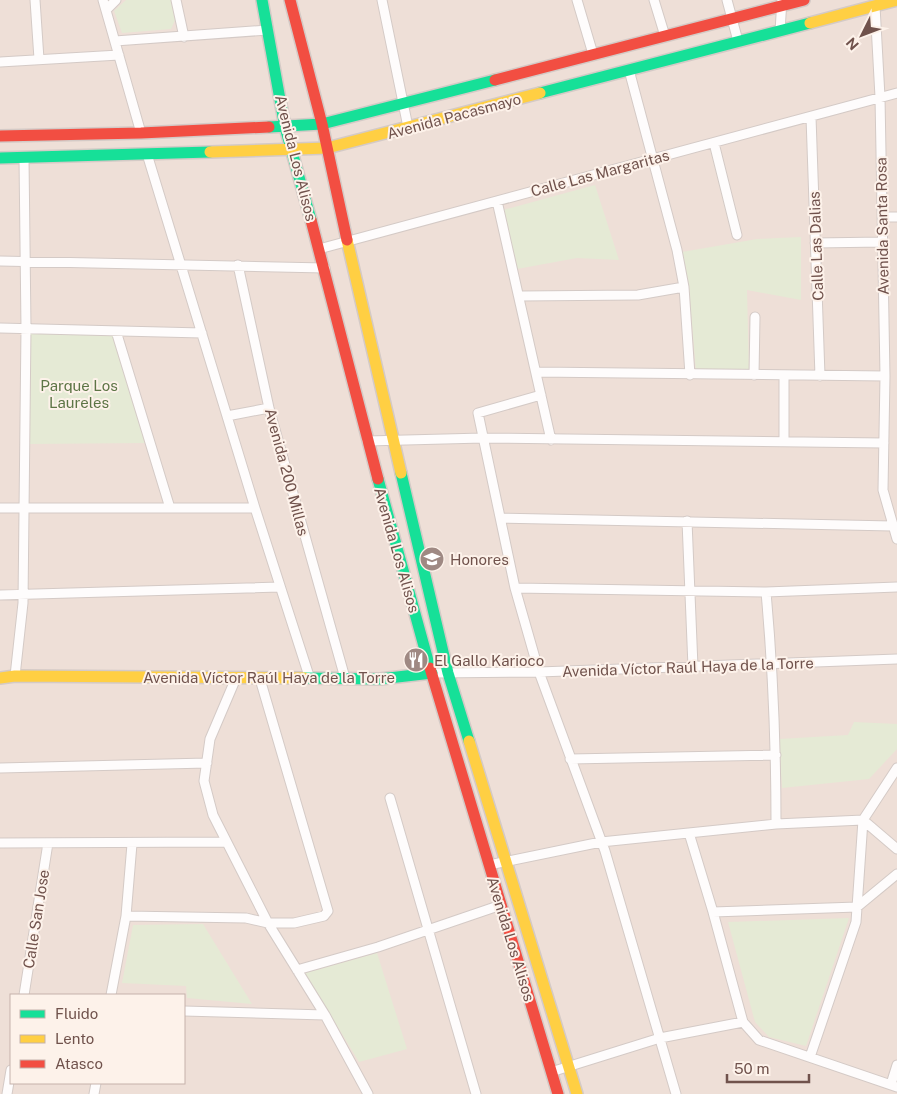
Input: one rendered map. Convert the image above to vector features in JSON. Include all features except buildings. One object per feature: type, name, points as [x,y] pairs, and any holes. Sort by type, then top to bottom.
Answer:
[{"type":"street","points":[[36,0],[39,59]]},
{"type":"street","points":[[103,0],[141,133]]},
{"type":"street","points":[[106,10],[116,0]]},
{"type":"street","points":[[176,0],[184,37]]},
{"type":"street","name":"Avenida Los Alisos","points":[[262,0],[285,127],[325,268],[367,442],[432,673],[558,1094]]},
{"type":"street","name":"Avenida Los Alisos","points":[[290,0],[322,124],[347,242],[448,673],[578,1094]]},
{"type":"street","points":[[382,0],[408,127]]},
{"type":"street","points":[[577,0],[593,54]]},
{"type":"street","points":[[654,0],[665,36]]},
{"type":"street","points":[[727,0],[738,42]]},
{"type":"street","name":"Avenida Pacasmayo","points":[[0,136],[141,133],[322,124],[732,19],[782,3],[804,0]]},
{"type":"street","name":"Avenida Pacasmayo","points":[[0,158],[327,148],[738,42],[875,3],[897,0]]},
{"type":"street","points":[[780,30],[782,3]]},
{"type":"street","name":"Avenida Santa Rosa","points":[[875,3],[880,98],[886,376],[883,490],[897,539]]},
{"type":"street","points":[[115,41],[268,30]]},
{"type":"street","points":[[0,62],[118,55]]},
{"type":"street","points":[[629,70],[677,250],[684,287],[690,375]]},
{"type":"street","name":"Calle Las Margaritas","points":[[320,249],[897,93]]},
{"type":"street","name":"Calle Las Dalias","points":[[810,117],[820,376]]},
{"type":"street","points":[[714,143],[737,236]]},
{"type":"street","points":[[147,154],[255,508],[310,679]]},
{"type":"street","points":[[15,676],[23,603],[21,595],[26,328],[24,158]]},
{"type":"street","points":[[496,201],[520,296],[551,440]]},
{"type":"street","points":[[882,217],[897,217]]},
{"type":"street","points":[[815,242],[882,242]]},
{"type":"street","points":[[0,261],[238,264],[325,268]]},
{"type":"street","name":"Avenida 200 Millas","points":[[238,264],[269,408],[345,678]]},
{"type":"street","points":[[520,296],[638,295],[684,287]]},
{"type":"street","points":[[754,317],[754,375]]},
{"type":"street","points":[[0,328],[202,333]]},
{"type":"street","points":[[116,330],[170,508]]},
{"type":"street","points":[[536,372],[886,376]]},
{"type":"street","points":[[784,375],[784,441]]},
{"type":"street","points":[[541,396],[478,413],[515,588],[539,672],[601,842],[676,1094]]},
{"type":"street","points":[[227,416],[269,408]]},
{"type":"street","points":[[367,442],[483,438],[884,442]]},
{"type":"street","points":[[0,508],[255,508]]},
{"type":"street","points":[[501,518],[892,526]]},
{"type":"street","points":[[687,521],[693,667]]},
{"type":"street","points":[[0,595],[280,587]]},
{"type":"street","points":[[515,588],[766,592],[897,587]]},
{"type":"street","points":[[766,592],[773,664],[776,824]]},
{"type":"street","name":"Avenida Víctor Raúl Haya de la Torre","points":[[0,678],[15,676],[380,679],[432,673],[539,672],[897,660]]},
{"type":"street","points":[[236,678],[210,739],[204,781],[213,815],[225,842],[268,923],[325,1015],[368,1094]]},
{"type":"street","points":[[126,916],[246,918],[268,923],[294,923],[324,916],[328,911],[260,679]]},
{"type":"street","points":[[570,759],[776,755]]},
{"type":"street","points":[[0,768],[207,764]]},
{"type":"street","points":[[810,1057],[856,922],[863,820],[897,768]]},
{"type":"street","points":[[390,798],[430,930],[474,1094]]},
{"type":"street","points":[[489,865],[601,842],[776,824],[863,820],[897,849]]},
{"type":"street","points":[[688,833],[713,912],[743,1022],[760,1040],[894,1086],[897,1065]]},
{"type":"street","points":[[0,843],[132,844],[225,842]]},
{"type":"street","name":"Calle San Jose","points":[[24,994],[48,844]]},
{"type":"street","points":[[111,994],[126,916],[132,844]]},
{"type":"street","points":[[713,912],[857,907],[897,874]]},
{"type":"street","points":[[297,970],[430,930],[501,905]]},
{"type":"street","points":[[185,1010],[325,1015]]},
{"type":"street","points":[[551,1072],[660,1038],[743,1022]]},
{"type":"street","points":[[0,1092],[8,1094],[10,1078]]},
{"type":"shaded area","points":[[0,0],[897,0],[897,1094],[0,1094]]},
{"type":"green space","points":[[126,0],[171,0],[175,20],[171,29],[122,33],[114,11]]},
{"type":"green space","points":[[595,185],[619,260],[577,258],[517,269],[503,210]]},
{"type":"green space","points":[[801,237],[801,300],[747,290],[749,372],[696,372],[689,289],[682,252],[757,239]]},
{"type":"green space","name":"Parque Los Laureles","points":[[30,332],[113,334],[145,443],[28,444]]},
{"type":"green space","points":[[854,722],[897,724],[897,749],[869,779],[782,788],[779,739],[848,735]]},
{"type":"green space","points":[[849,918],[806,1046],[769,1037],[755,1022],[728,922]]},
{"type":"green space","points":[[203,924],[252,1004],[187,998],[186,986],[122,983],[133,925]]},
{"type":"green space","points":[[377,953],[407,1049],[359,1062],[305,973]]},
{"type":"traffic: fast","points":[[262,0],[285,127],[311,220]]},
{"type":"traffic: fast","points":[[540,93],[810,23]]},
{"type":"traffic: fast","points":[[269,127],[322,124],[495,80]]},
{"type":"traffic: fast","points":[[0,158],[210,152]]},
{"type":"traffic: fast","points":[[401,473],[448,673],[469,741]]},
{"type":"traffic: fast","points":[[378,479],[430,668]]},
{"type":"traffic: fast","points":[[305,678],[380,679],[432,673]]},
{"type":"traffic: slow","points":[[810,23],[897,0]]},
{"type":"traffic: slow","points":[[210,152],[327,148],[540,93]]},
{"type":"traffic: slow","points":[[347,240],[401,473]]},
{"type":"traffic: slow","points":[[0,678],[15,676],[305,678]]},
{"type":"traffic: slow","points":[[469,741],[577,1094]]},
{"type":"traffic: jam","points":[[290,0],[322,124],[347,240]]},
{"type":"traffic: jam","points":[[495,80],[804,0]]},
{"type":"traffic: jam","points":[[0,136],[141,133],[269,127]]},
{"type":"traffic: jam","points":[[311,220],[378,479]]},
{"type":"traffic: jam","points":[[430,668],[558,1094]]},
{"type":"place","name":"Honores","points":[[432,559]]},
{"type":"place","name":"El Gallo Karioco","points":[[416,660]]}]
